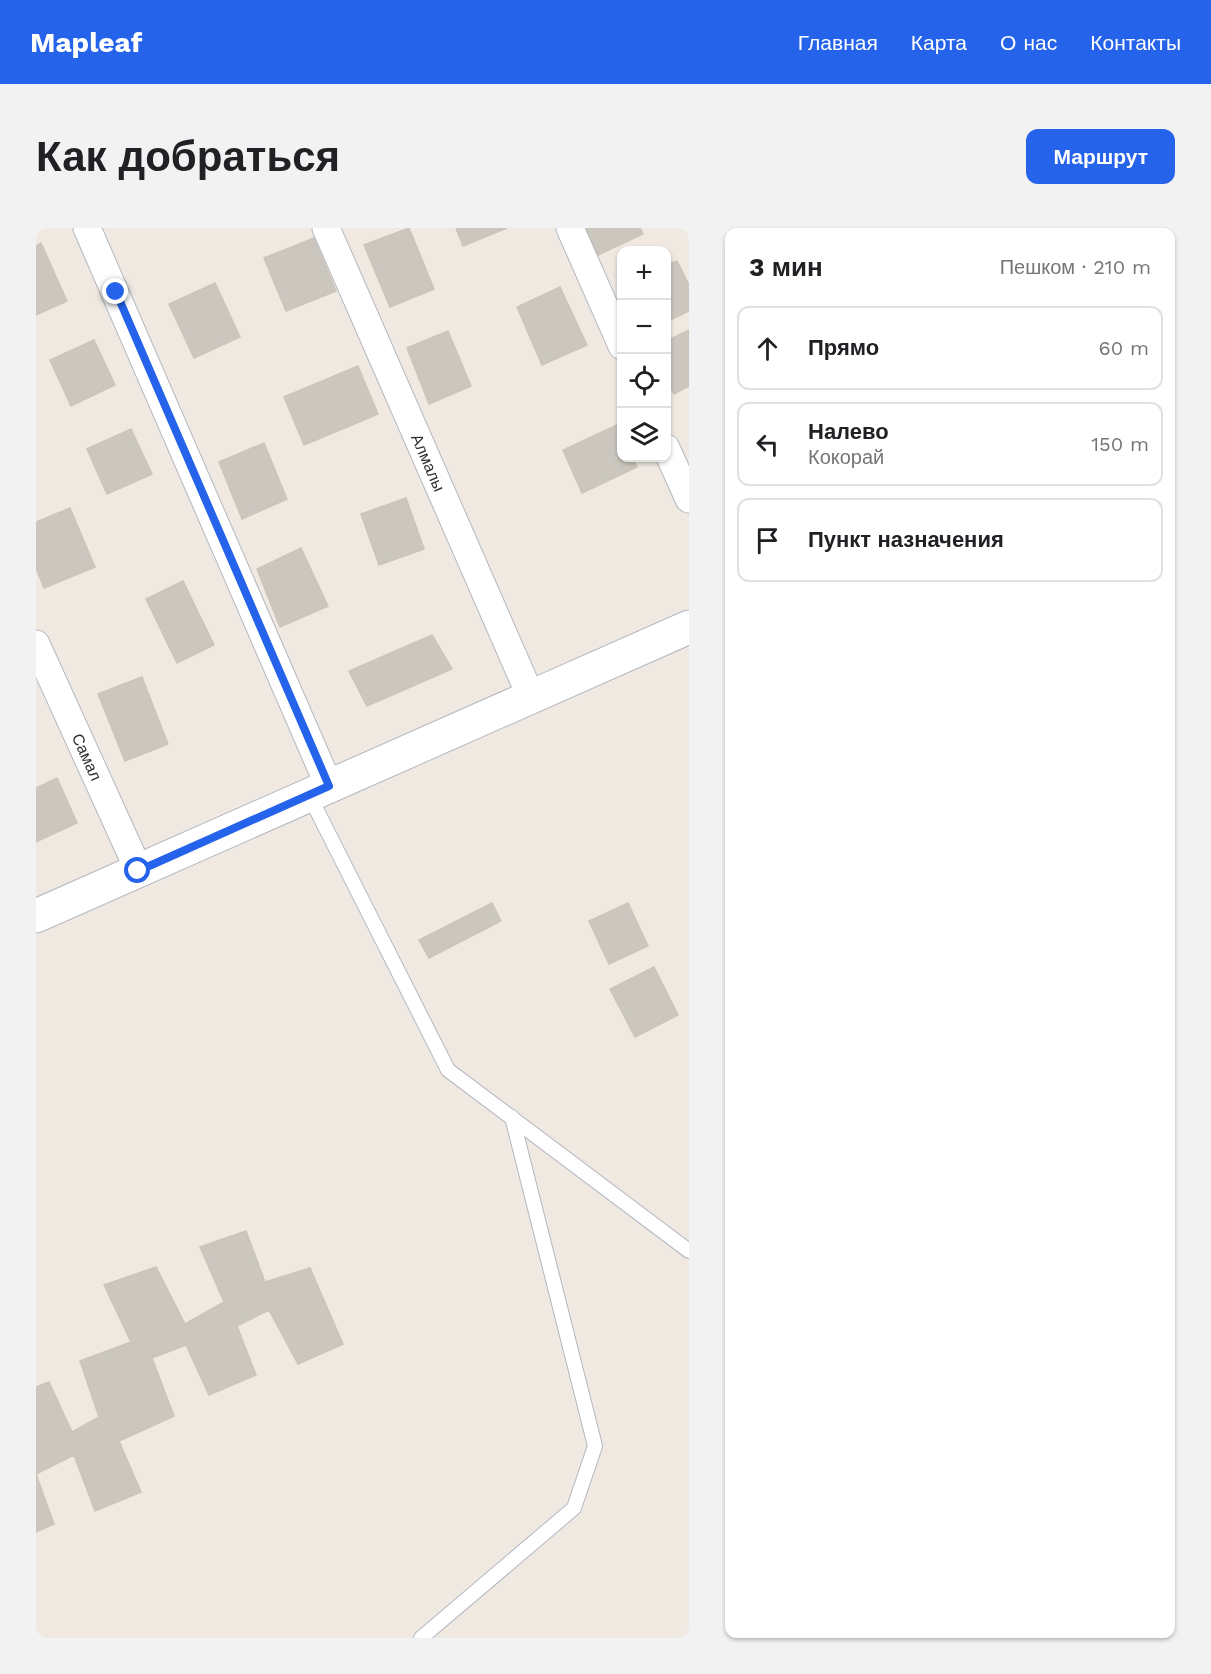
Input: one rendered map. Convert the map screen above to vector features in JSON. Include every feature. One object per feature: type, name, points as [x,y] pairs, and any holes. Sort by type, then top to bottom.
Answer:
[{"type":"main road","points":[[36,916],[689,627]]},
{"type":"street","points":[[87,228],[319,791]]},
{"type":"street","name":"Алмалы","points":[[326,228],[531,697]]},
{"type":"street","points":[[570,228],[617,337]]},
{"type":"street","points":[[671,459],[689,499]]},
{"type":"street","name":"Самал","points":[[36,644],[138,871]]},
{"type":"lane","points":[[319,791],[448,1070],[689,1251]]},
{"type":"lane","points":[[421,1638],[574,1508],[595,1446],[512,1118]]},
{"type":"building","points":[[409,228],[434,289],[390,307],[364,245]]},
{"type":"building","points":[[456,228],[507,228],[463,246]]},
{"type":"building","points":[[586,228],[640,228],[643,234],[598,255]]},
{"type":"building","points":[[314,238],[336,291],[286,311],[264,258]]},
{"type":"building","points":[[41,243],[67,301],[36,315],[36,246]]},
{"type":"building","points":[[677,261],[689,285],[689,311],[671,320],[671,300],[671,264]]},
{"type":"building","points":[[215,283],[240,337],[194,358],[169,304]]},
{"type":"building","points":[[560,287],[587,345],[542,365],[517,307]]},
{"type":"building","points":[[689,330],[689,386],[674,394],[671,388],[671,339]]},
{"type":"building","points":[[448,331],[471,386],[429,404],[407,348]]},
{"type":"building","points":[[94,340],[115,385],[71,406],[50,360]]},
{"type":"building","points":[[358,366],[378,414],[304,445],[284,397]]},
{"type":"building","points":[[617,425],[617,462],[634,462],[637,467],[582,493],[563,450]]},
{"type":"building","points":[[131,429],[152,474],[107,494],[87,449]]},
{"type":"building","points":[[264,443],[287,499],[242,519],[219,462]]},
{"type":"building","points":[[406,498],[424,549],[379,565],[361,514]]},
{"type":"building","points":[[70,508],[95,567],[44,588],[36,568],[36,522]]},
{"type":"building","points":[[301,548],[328,606],[280,627],[257,569]]},
{"type":"building","points":[[183,581],[214,645],[177,663],[146,599]]},
{"type":"building","points":[[432,635],[452,669],[367,706],[349,671]]},
{"type":"building","points":[[142,677],[168,744],[125,761],[98,694]]},
{"type":"building","points":[[57,778],[77,823],[36,842],[36,788]]},
{"type":"building","points":[[492,903],[501,921],[429,958],[419,940]]},
{"type":"building","points":[[628,903],[648,946],[609,964],[589,921]]},
{"type":"building","points":[[654,967],[678,1015],[635,1037],[610,989]]},
{"type":"building","points":[[246,1231],[265,1282],[310,1268],[343,1344],[298,1364],[269,1310],[237,1326],[256,1375],[209,1395],[186,1345],[152,1358],[174,1416],[119,1441],[141,1492],[95,1511],[74,1455],[36,1474],[36,1387],[49,1382],[72,1432],[99,1417],[80,1361],[131,1342],[104,1285],[156,1267],[185,1324],[224,1302],[200,1247]]},
{"type":"building","points":[[36,1474],[54,1524],[36,1532]]},
{"type":"route","points":[[116,292],[329,786],[138,871]]}]
